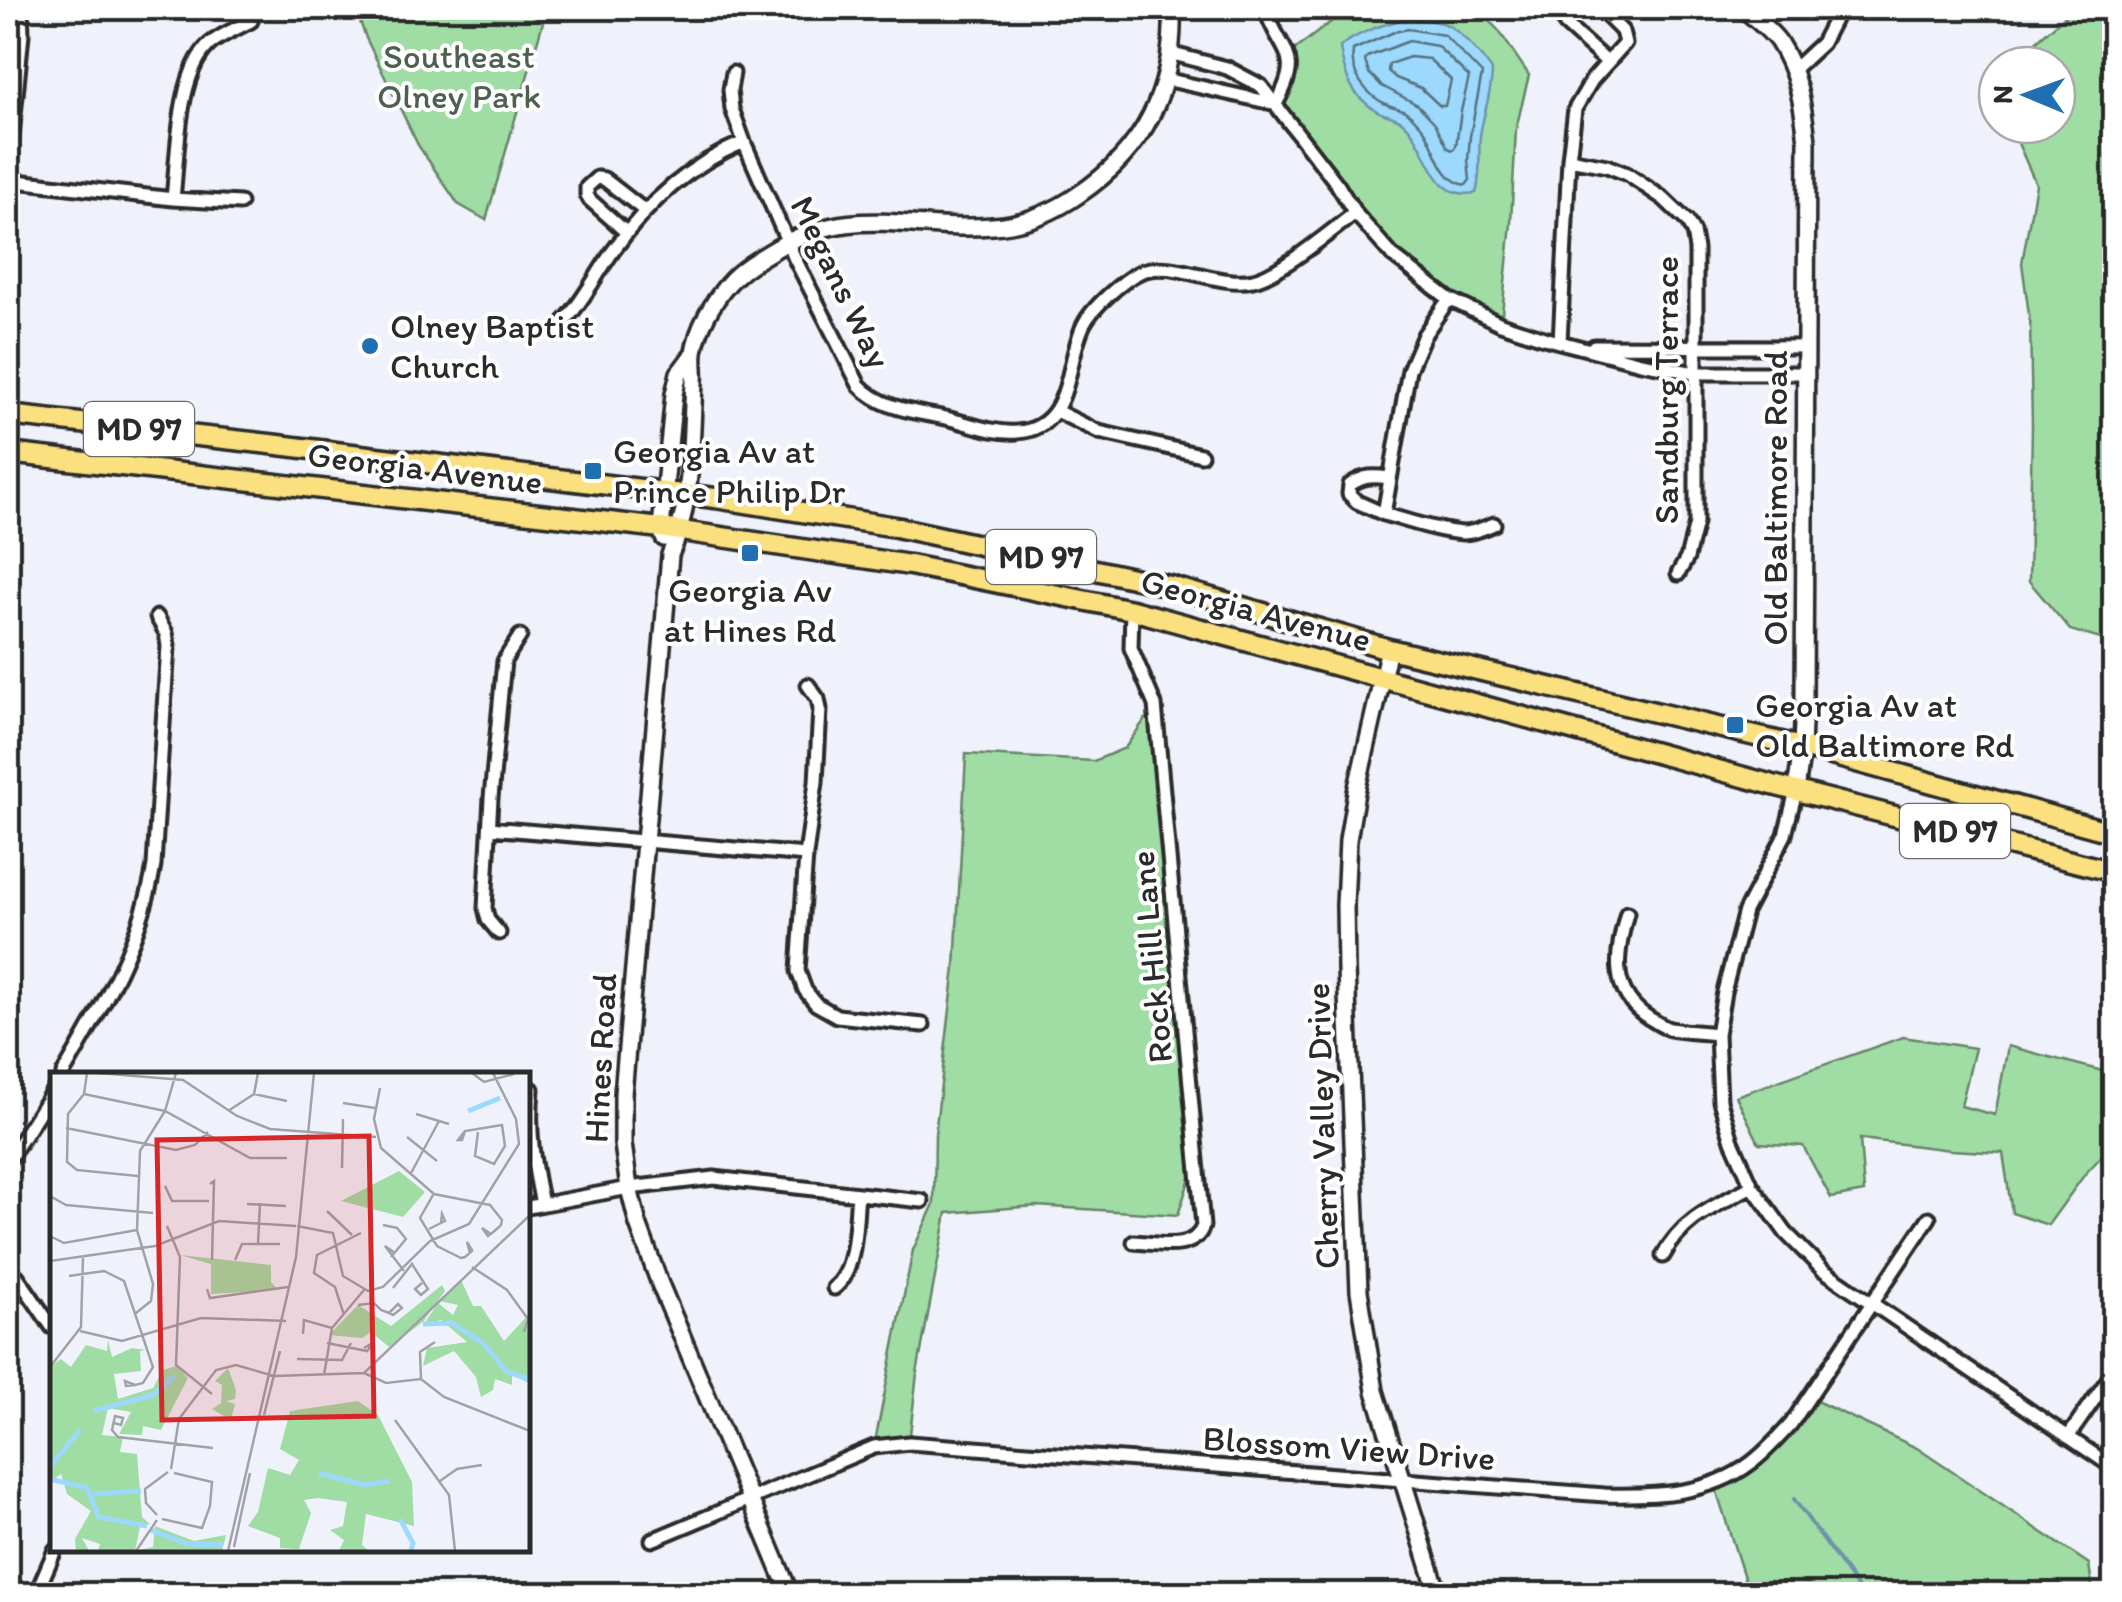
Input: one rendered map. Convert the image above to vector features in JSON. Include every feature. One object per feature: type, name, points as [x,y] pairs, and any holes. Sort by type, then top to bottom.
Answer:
[{"type":"main road","name":"Georgia Avenue","points":[[8,415],[664,492],[896,527],[1170,586],[1389,649],[1802,747],[2114,833]]},
{"type":"main road","name":"Georgia Avenue","points":[[8,452],[681,530],[910,565],[1132,610],[2114,872]]},
{"type":"street","points":[[21,8],[8,179],[240,204]]},
{"type":"street","points":[[661,528],[679,373],[694,353],[708,313],[729,283],[756,260],[789,241],[850,222],[996,226],[1057,210],[1103,178],[1133,145],[1165,79],[1172,8]]},
{"type":"street","points":[[1265,8],[1289,54],[1287,85],[1276,104]]},
{"type":"street","points":[[1554,8],[1607,62]]},
{"type":"street","points":[[1560,342],[1575,110],[1625,37],[1599,8]]},
{"type":"street","name":"Old Baltimore Road","points":[[1743,8],[1776,39],[1792,70],[1802,97],[1807,141],[1802,747],[1785,835],[1745,911],[1724,992],[1716,1034],[1720,1101],[1752,1186],[1786,1233],[1823,1270],[2114,1468]]},
{"type":"street","points":[[1792,70],[1822,43],[1840,8]]},
{"type":"street","points":[[173,199],[184,92],[192,68],[213,41],[251,21]]},
{"type":"street","points":[[8,34],[22,34]]},
{"type":"street","points":[[1169,54],[1227,68],[1261,86],[1337,184],[1354,214],[1392,255],[1448,299],[1501,324],[1641,362],[1695,373],[1805,373]]},
{"type":"street","name":"Megans Way","points":[[733,72],[732,109],[744,142],[795,259],[853,376],[866,393],[894,407],[1010,433],[1034,428],[1056,411]]},
{"type":"street","points":[[1165,79],[1276,104]]},
{"type":"street","points":[[564,322],[650,204],[697,166],[744,142]]},
{"type":"street","name":"Sandburg Terrace","points":[[1569,158],[1627,174],[1664,200],[1693,232],[1696,522],[1687,558],[1678,574]]},
{"type":"street","points":[[627,233],[586,195],[592,180],[611,182],[645,210]]},
{"type":"street","points":[[1202,455],[1099,432],[1056,411],[1085,322],[1136,274],[1157,268],[1234,282],[1255,280],[1274,272],[1354,214]]},
{"type":"street","points":[[1384,514],[1409,370],[1424,334],[1448,299]]},
{"type":"street","points":[[1584,347],[1805,347]]},
{"type":"street","name":"Hines Road","points":[[694,353],[686,495],[681,530],[670,555],[623,1094],[623,1144],[638,1224],[660,1284],[790,1594]]},
{"type":"street","points":[[1390,478],[1360,478],[1350,486],[1350,494],[1357,502],[1413,523],[1463,533],[1494,524]]},
{"type":"street","name":"Hines Road","points":[[661,528],[670,555]]},
{"type":"street","name":"Rock Hill Lane","points":[[1132,610],[1132,648],[1155,705],[1203,1226],[1191,1242],[1134,1242]]},
{"type":"street","points":[[64,1072],[136,936],[148,898],[154,865],[168,646],[158,618]]},
{"type":"street","points":[[499,933],[488,920],[485,908],[490,828],[504,662],[520,636]]},
{"type":"street","name":"Cherry Valley Drive","points":[[1389,649],[1348,840],[1346,969],[1359,1292],[1375,1391],[1438,1594]]},
{"type":"street","points":[[808,685],[818,698],[820,709],[798,971],[816,1004],[837,1016],[923,1025]]},
{"type":"street","points":[[490,828],[806,855]]},
{"type":"street","points":[[1627,913],[1619,941],[1618,968],[1622,988],[1635,1008],[1665,1028],[1716,1034]]},
{"type":"street","points":[[530,1111],[532,1089]]},
{"type":"street","points":[[8,1160],[50,1095]]},
{"type":"street","points":[[530,1134],[542,1204]]},
{"type":"street","points":[[530,1207],[629,1188],[714,1178],[922,1201]]},
{"type":"street","points":[[1663,1256],[1673,1238],[1692,1219],[1752,1186]]},
{"type":"street","points":[[834,1288],[844,1280],[849,1268],[858,1194]]},
{"type":"street","name":"Blossom View Drive","points":[[652,1540],[888,1444],[1604,1495],[1657,1496],[1705,1487],[1748,1466],[1779,1437],[1810,1398],[1929,1218]]},
{"type":"street","points":[[8,1268],[50,1324]]},
{"type":"street","points":[[2068,1437],[2114,1370]]},
{"type":"street","points":[[36,1594],[54,1552]]},
{"type":"green space","name":"Southeast Olney Park","points":[[355,8],[547,8],[486,220],[458,204],[418,145]]},
{"type":"green space","points":[[1349,8],[1484,8],[1482,13],[1529,75],[1516,129],[1501,324],[1449,299],[1392,255],[1276,104],[1289,54]]},
{"type":"green space","points":[[2074,8],[2114,8],[2114,643],[2070,630],[2029,581],[2030,322],[2022,263],[2036,184],[2019,145],[2077,145],[2077,45],[2032,45]]},
{"type":"green space","points":[[1155,705],[1197,1156],[1178,1215],[1036,1206],[947,1213],[917,1373],[909,1443],[874,1447],[913,1250],[934,1204],[935,1134],[955,968],[966,754],[1094,761],[1125,748]]},
{"type":"green space","points":[[1903,1037],[1975,1048],[1961,1106],[1995,1115],[2008,1046],[2114,1074],[2114,1143],[2085,1174],[2048,1225],[2012,1213],[2003,1153],[1860,1139],[1864,1192],[1831,1198],[1803,1146],[1759,1143],[1736,1096]]},
{"type":"green space","points":[[1810,1398],[1917,1448],[2089,1564],[2093,1593],[2110,1594],[1781,1594],[1748,1590],[1714,1483],[1748,1466]]},
{"type":"water","points":[[1409,18],[1451,27],[1492,71],[1480,136],[1476,193],[1449,189],[1440,181],[1414,134],[1399,119],[1368,105],[1347,76],[1340,47],[1382,25]]},
{"type":"waterway","points":[[1794,1499],[1862,1594]]},
{"type":"place","name":"Olney Baptist Church","points":[[370,346]]},
{"type":"place","name":"Georgia Av at Prince Philip Dr","points":[[593,471]]},
{"type":"place","name":"Georgia Av at Hines Rd","points":[[750,553]]},
{"type":"place","name":"Georgia Av at Old Baltimore Rd","points":[[1735,725]]}]
